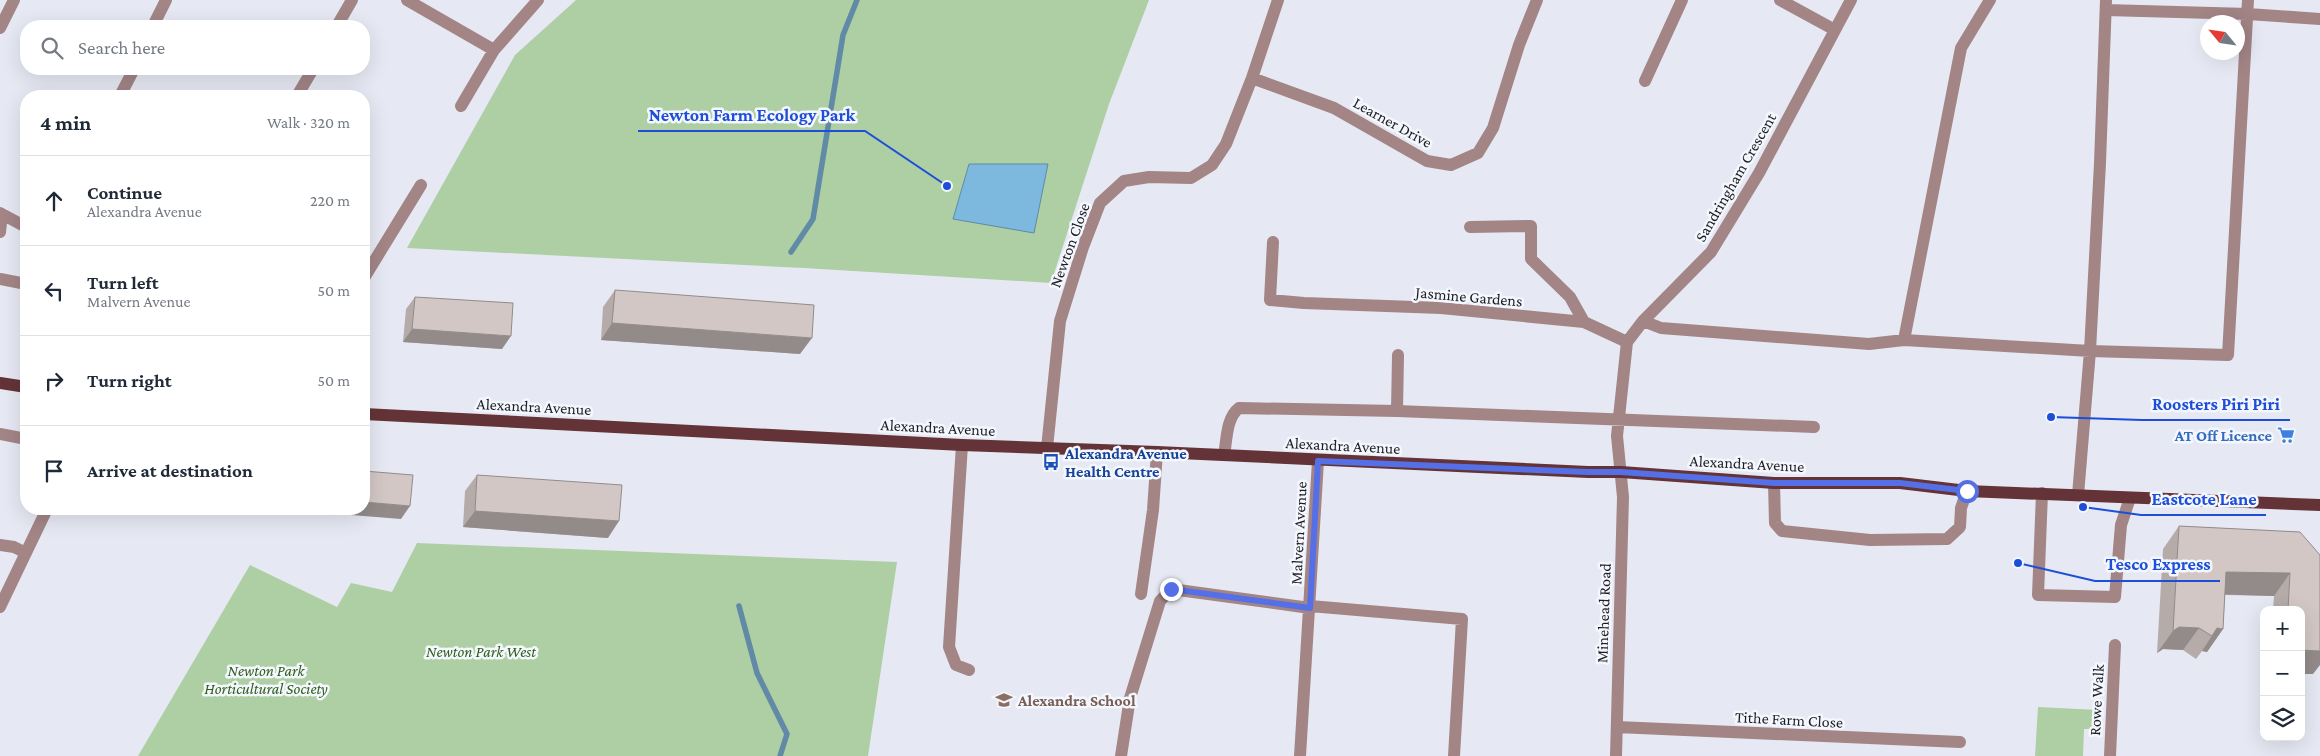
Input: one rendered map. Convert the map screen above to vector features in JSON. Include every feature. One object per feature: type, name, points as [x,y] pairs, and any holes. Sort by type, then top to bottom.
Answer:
[{"type":"main road","points":[[0,383],[20,386]]},
{"type":"main road","name":"Alexandra Avenue","points":[[370,414],[962,445],[1621,472],[1774,483],[1900,483],[1967,491],[2320,505]]},
{"type":"street","points":[[0,28],[14,0]]},
{"type":"street","points":[[156,20],[166,0]]},
{"type":"street","points":[[340,20],[352,0]]},
{"type":"street","points":[[407,0],[494,50]]},
{"type":"street","points":[[462,106],[494,50],[538,0]]},
{"type":"street","name":"Newton Close","points":[[1047,448],[1060,321],[1083,247],[1100,203],[1124,181],[1149,177],[1191,178],[1212,165],[1226,144],[1252,78],[1278,0]]},
{"type":"street","name":"Learner Drive","points":[[1252,78],[1334,108],[1427,161],[1452,164],[1478,153],[1492,128],[1519,45],[1537,0]]},
{"type":"street","points":[[1645,81],[1682,0]]},
{"type":"street","points":[[1780,0],[1835,30]]},
{"type":"street","name":"Sandringham Crescent","points":[[1627,342],[1643,321],[1711,252],[1760,173],[1851,0]]},
{"type":"street","points":[[1904,340],[1962,48],[1990,0]]},
{"type":"street","points":[[1643,321],[1661,328],[1869,344],[1904,340],[2090,351],[2228,355],[2248,0]]},
{"type":"street","points":[[2078,495],[2090,351],[2106,5],[2320,19]]},
{"type":"street","points":[[123,90],[131,75]]},
{"type":"street","points":[[301,90],[309,75]]},
{"type":"street","points":[[370,268],[421,185]]},
{"type":"street","points":[[0,232],[1,213],[20,224]]},
{"type":"street","points":[[1470,227],[1531,226],[1531,259],[1570,297],[1584,322]]},
{"type":"street","name":"Jasmine Gardens","points":[[1273,242],[1270,300],[1441,308],[1584,322],[1627,342]]},
{"type":"street","points":[[0,278],[20,283]]},
{"type":"street","points":[[1621,472],[1617,436],[1627,342]]},
{"type":"street","points":[[1397,411],[1398,354]]},
{"type":"street","points":[[1224,455],[1230,420],[1233,413],[1239,408],[1397,411],[1814,427]]},
{"type":"street","points":[[0,434],[20,438]]},
{"type":"street","points":[[962,445],[949,647],[956,665],[969,670]]},
{"type":"street","points":[[1141,594],[1153,510],[1157,452]]},
{"type":"street","name":"Malvern Avenue","points":[[1300,756],[1318,461]]},
{"type":"street","name":"Minehead Road","points":[[1616,756],[1623,496],[1621,472]]},
{"type":"street","points":[[1774,483],[1775,523],[1782,531],[1870,540],[1947,540],[1960,527],[1961,508],[1967,491]]},
{"type":"street","points":[[2042,493],[2038,595],[2115,597],[2121,525],[2130,498]]},
{"type":"street","points":[[0,608],[44,515]]},
{"type":"street","points":[[0,545],[14,547],[26,554]]},
{"type":"street","points":[[1121,756],[1130,698],[1160,601],[1171,589],[1310,607],[1462,618],[1454,756]]},
{"type":"street","name":"Rowe Walk","points":[[2110,756],[2115,645]]},
{"type":"street","name":"Tithe Farm Close","points":[[1616,727],[1960,742]]},
{"type":"green space","points":[[576,0],[1149,0],[1109,104],[1051,283],[804,268],[407,248],[515,55]]},
{"type":"green space","name":"Newton Park West","points":[[417,543],[897,562],[868,756],[138,756],[250,565],[337,607],[351,583],[392,592]]},
{"type":"green space","points":[[2038,707],[2098,710],[2098,729],[2084,729],[2083,756],[2035,756]]},
{"type":"water","points":[[969,164],[1048,164],[1034,233],[953,219]]},
{"type":"building","points":[[615,290],[814,305],[812,338],[612,323]]},
{"type":"building","points":[[415,297],[513,303],[511,336],[412,329]]},
{"type":"building","points":[[370,471],[413,475],[410,506],[370,503]]},
{"type":"building","points":[[477,475],[622,485],[619,521],[475,511]]},
{"type":"building","points":[[2179,526],[2300,532],[2320,555],[2320,651],[2305,650],[2305,606],[2288,606],[2290,573],[2226,572],[2223,629],[2217,628],[2212,636],[2199,628],[2179,627],[2173,631]]},
{"type":"waterway","points":[[791,252],[813,219],[843,35],[857,0]]},
{"type":"waterway","points":[[739,606],[757,673],[787,734],[780,756]]},
{"type":"place","name":"Newton Farm Ecology Park","points":[[947,186]]},
{"type":"place","name":"Roosters Piri Piri","points":[[2051,417]]},
{"type":"place","name":"AT Off Licence","points":[[2286,435]]},
{"type":"place","name":"Alexandra Avenue Health Centre","points":[[1051,462]]},
{"type":"place","name":"Eastcote Lane","points":[[2083,507]]},
{"type":"place","name":"Tesco Express","points":[[2018,563]]},
{"type":"place","name":"Alexandra School","points":[[1004,700]]},
{"type":"route","points":[[1171,589],[1310,608],[1318,461],[1621,472],[1774,483],[1900,483],[1967,491]]},
{"type":"park label","name":"Newton Park Horticultural Society","points":[[266,679]]}]
